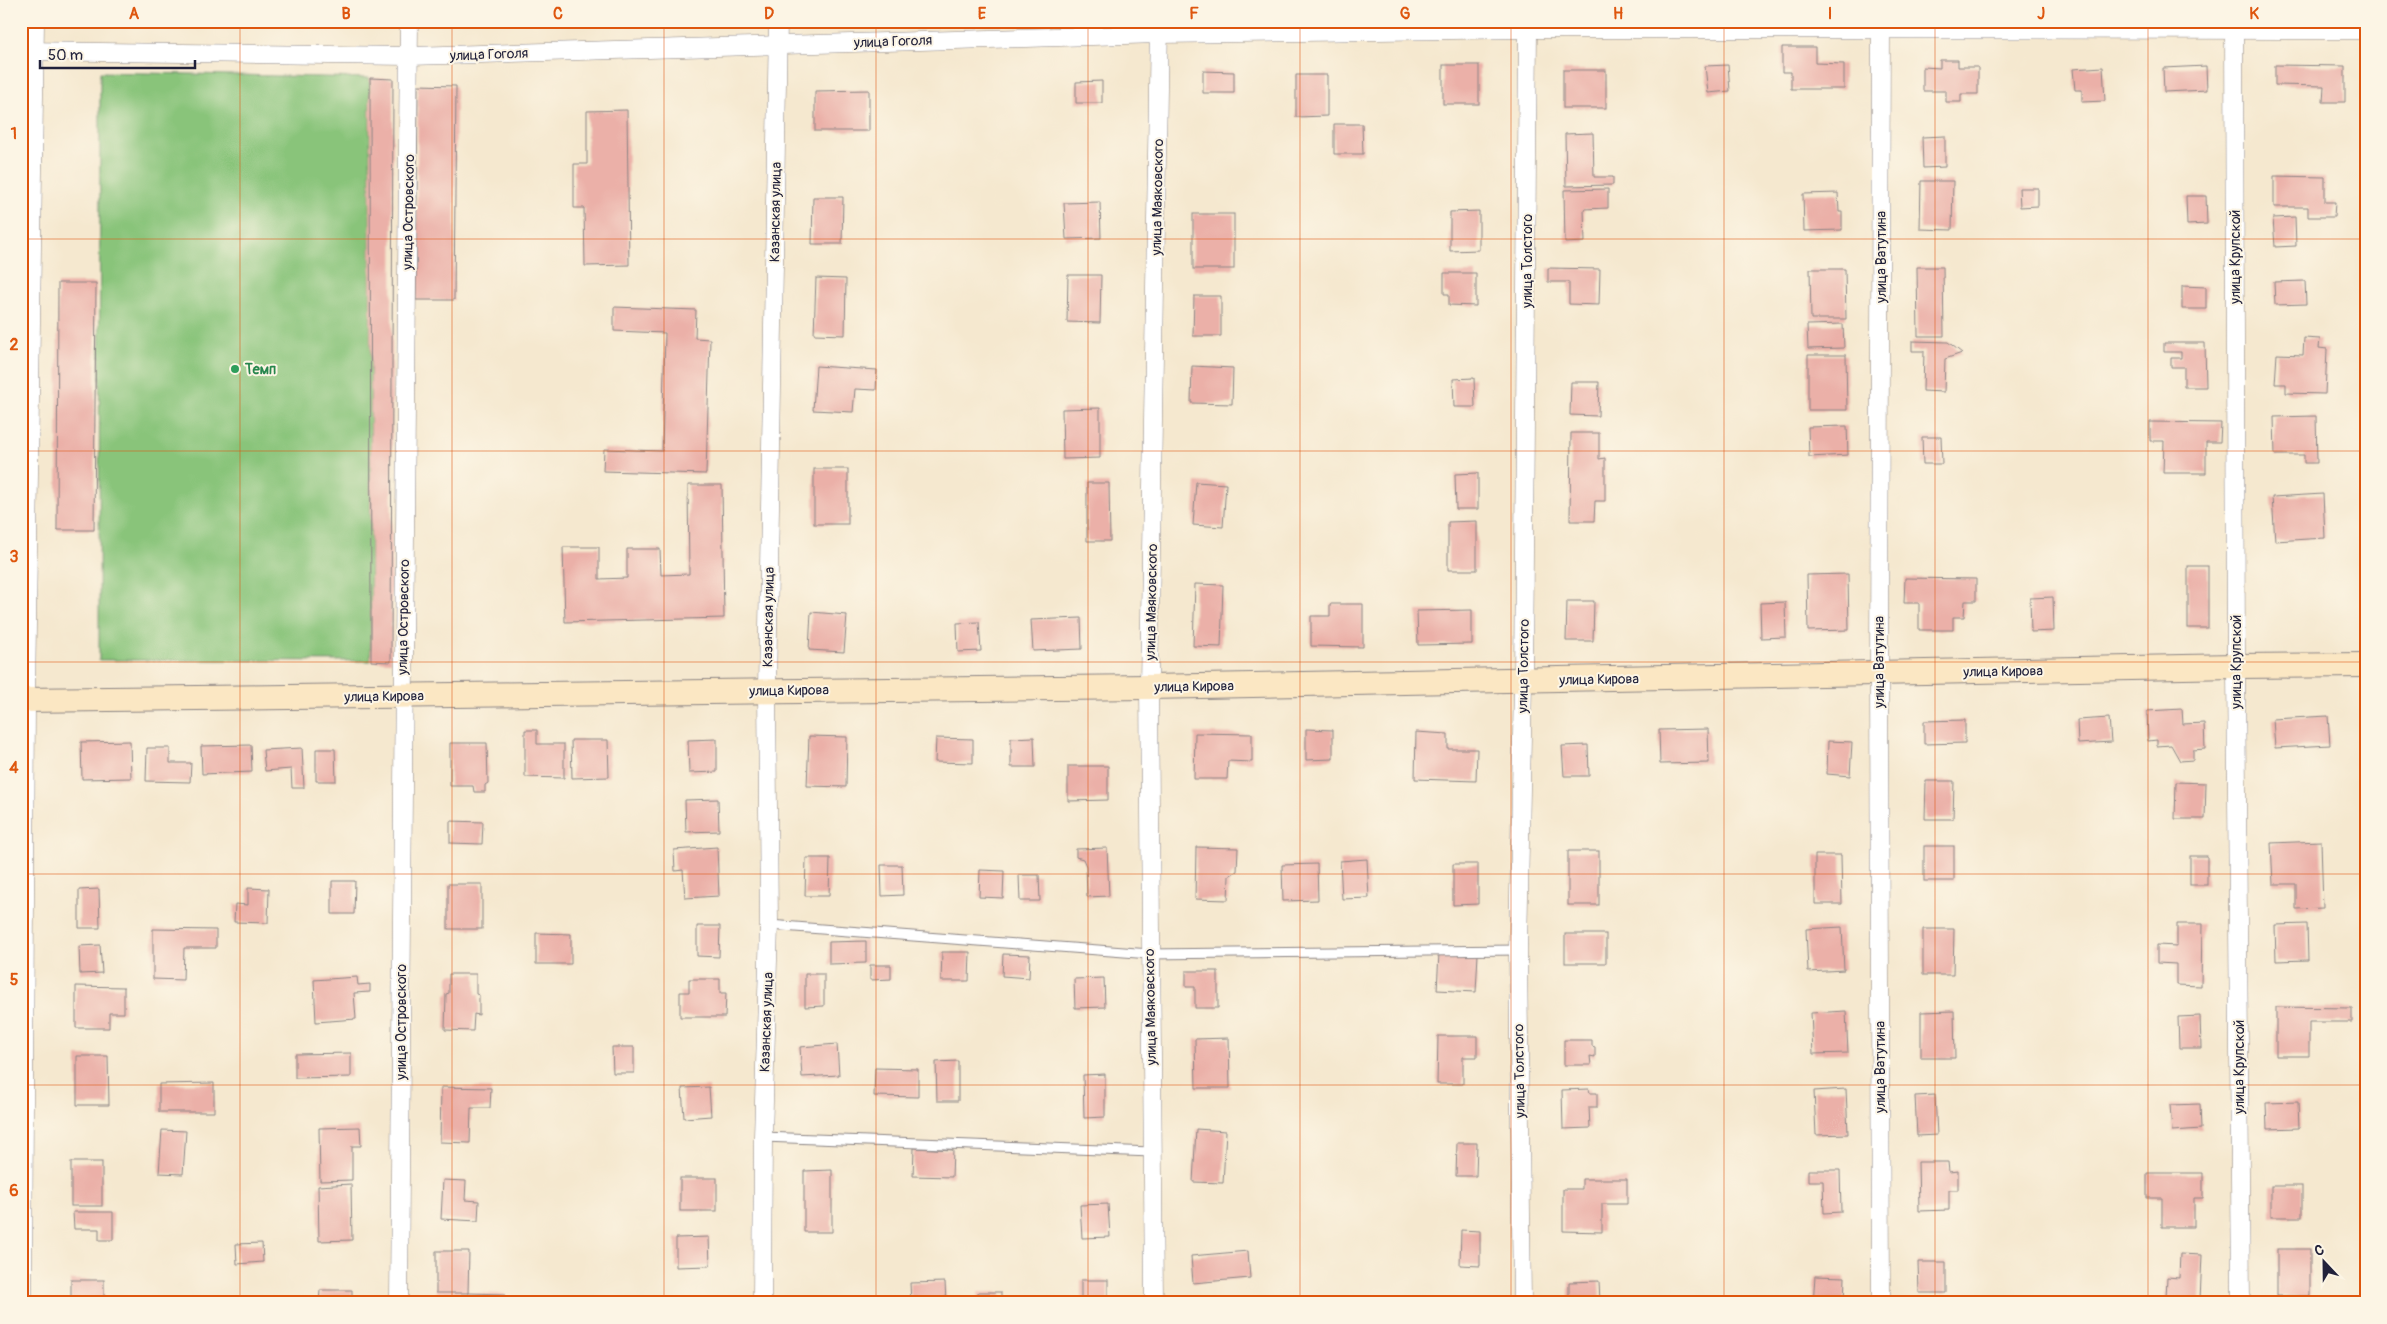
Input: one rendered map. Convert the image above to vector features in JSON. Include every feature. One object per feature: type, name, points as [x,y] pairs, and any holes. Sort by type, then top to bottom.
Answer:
[{"type":"street","points":[[23,1303],[28,50],[35,21]]},
{"type":"street","name":"улица Островского","points":[[399,1303],[402,696],[409,21]]},
{"type":"street","name":"Казанская улица","points":[[762,1303],[763,1137],[768,925],[767,690],[778,21]]},
{"type":"street","name":"улица Гоголя","points":[[28,50],[410,56],[778,45],[1159,28],[1529,25],[2234,26],[2366,30]]},
{"type":"street","name":"улица Толстого","points":[[1522,1303],[1518,950],[1523,681],[1529,25]]},
{"type":"street","name":"улица Ватутина","points":[[1881,26],[1879,674],[1881,1303]]},
{"type":"street","name":"улица Крупской","points":[[2234,26],[2236,666],[2241,1303]]},
{"type":"street","name":"улица Маяковского","points":[[1154,1303],[1149,687],[1159,28]]},
{"type":"street","name":"улица Кирова","points":[[24,699],[1149,687],[2366,665]]},
{"type":"lane","points":[[768,925],[1150,954],[1518,950]]},
{"type":"lane","points":[[763,1137],[1152,1152]]},
{"type":"green space","name":"Темп","points":[[100,72],[370,78],[371,661],[99,660]]},
{"type":"building","points":[[1782,47],[1815,47],[1815,63],[1844,64],[1844,89],[1791,89],[1791,72],[1782,72]]},
{"type":"building","points":[[1940,60],[1958,60],[1958,67],[1978,67],[1978,94],[1961,94],[1961,102],[1946,102],[1946,91],[1923,91],[1923,67],[1940,68]]},
{"type":"building","points":[[1443,65],[1479,65],[1479,104],[1443,104]]},
{"type":"building","points":[[1728,65],[1730,91],[1708,93],[1705,66]]},
{"type":"building","points":[[2275,65],[2345,66],[2345,102],[2323,102],[2324,86],[2275,85]]},
{"type":"building","points":[[2206,66],[2207,90],[2164,92],[2163,68]]},
{"type":"building","points":[[2103,67],[2105,101],[2082,102],[2082,90],[2075,90],[2073,69]]},
{"type":"building","points":[[1563,70],[1606,70],[1606,108],[1563,108]]},
{"type":"building","points":[[1203,71],[1234,72],[1234,93],[1203,93]]},
{"type":"building","points":[[1296,75],[1327,75],[1327,116],[1296,117]]},
{"type":"building","points":[[370,78],[393,79],[391,662],[371,661]]},
{"type":"building","points":[[1102,81],[1102,103],[1076,103],[1076,82]]},
{"type":"building","points":[[418,85],[456,86],[454,300],[416,300]]},
{"type":"building","points":[[869,90],[869,131],[815,131],[815,91]]},
{"type":"building","points":[[627,110],[629,265],[585,266],[584,208],[574,208],[574,164],[587,164],[587,111]]},
{"type":"building","points":[[1334,124],[1362,124],[1363,154],[1334,154]]},
{"type":"building","points":[[1593,133],[1594,177],[1613,177],[1613,185],[1566,186],[1565,134]]},
{"type":"building","points":[[1945,136],[1945,167],[1923,168],[1922,137]]},
{"type":"building","points":[[2274,176],[2325,177],[2325,202],[2335,202],[2334,217],[2308,217],[2308,207],[2274,207]]},
{"type":"building","points":[[1921,181],[1953,181],[1952,230],[1920,229]]},
{"type":"building","points":[[2019,188],[2038,188],[2038,206],[2020,207]]},
{"type":"building","points":[[1608,189],[1608,208],[1584,209],[1585,242],[1565,243],[1564,190]]},
{"type":"building","points":[[1838,193],[1839,212],[1842,212],[1842,230],[1804,231],[1803,194]]},
{"type":"building","points":[[2186,196],[2206,196],[2207,224],[2187,225]]},
{"type":"building","points":[[813,197],[843,197],[842,244],[812,244]]},
{"type":"building","points":[[1100,202],[1101,238],[1066,239],[1064,203]]},
{"type":"building","points":[[1479,211],[1479,250],[1450,251],[1450,212]]},
{"type":"building","points":[[1193,214],[1234,214],[1234,269],[1193,269]]},
{"type":"building","points":[[2295,217],[2296,246],[2275,247],[2273,218]]},
{"type":"building","points":[[1917,267],[1943,267],[1944,336],[1918,336]]},
{"type":"building","points":[[1548,268],[1600,269],[1599,305],[1569,304],[1569,282],[1548,282]]},
{"type":"building","points":[[1810,269],[1845,269],[1846,319],[1811,319]]},
{"type":"building","points":[[1444,273],[1476,273],[1476,306],[1449,305],[1449,294],[1444,294]]},
{"type":"building","points":[[1068,275],[1101,275],[1100,323],[1067,322]]},
{"type":"building","points":[[816,278],[846,279],[845,335],[814,334]]},
{"type":"building","points":[[2305,281],[2306,304],[2275,305],[2274,282]]},
{"type":"building","points":[[58,283],[96,283],[94,530],[57,530]]},
{"type":"building","points":[[2182,286],[2206,287],[2206,309],[2182,309]]},
{"type":"building","points":[[1194,296],[1221,296],[1221,336],[1193,336]]},
{"type":"building","points":[[614,307],[696,310],[695,338],[710,339],[706,474],[603,471],[604,449],[662,451],[665,333],[614,331]]},
{"type":"building","points":[[1843,324],[1844,348],[1808,349],[1807,325]]},
{"type":"building","points":[[2304,338],[2320,339],[2319,348],[2327,349],[2325,394],[2286,393],[2286,384],[2275,384],[2277,354],[2303,355]]},
{"type":"building","points":[[1912,341],[1948,342],[1962,353],[1945,359],[1944,392],[1923,391],[1924,351],[1912,351]]},
{"type":"building","points":[[2164,343],[2205,343],[2206,387],[2184,387],[2184,367],[2171,367],[2171,358],[2181,358],[2181,352],[2164,352]]},
{"type":"building","points":[[1808,355],[1846,355],[1847,410],[1808,410]]},
{"type":"building","points":[[816,366],[877,370],[876,390],[855,389],[853,412],[813,410]]},
{"type":"building","points":[[1192,366],[1233,368],[1232,404],[1191,403]]},
{"type":"building","points":[[1474,378],[1475,407],[1454,407],[1453,379]]},
{"type":"building","points":[[1571,382],[1599,382],[1598,416],[1570,415]]},
{"type":"building","points":[[1100,408],[1100,458],[1063,459],[1062,409]]},
{"type":"building","points":[[2316,416],[2317,463],[2304,463],[2304,455],[2275,455],[2274,417]]},
{"type":"building","points":[[2150,422],[2221,423],[2220,442],[2206,442],[2206,473],[2163,473],[2164,441],[2150,441]]},
{"type":"building","points":[[1847,426],[1848,455],[1809,457],[1808,427]]},
{"type":"building","points":[[1571,433],[1599,433],[1599,459],[1605,458],[1605,501],[1595,501],[1594,521],[1570,521]]},
{"type":"building","points":[[1922,437],[1941,437],[1942,464],[1923,464]]},
{"type":"building","points":[[814,469],[848,469],[848,524],[814,524]]},
{"type":"building","points":[[1478,473],[1478,509],[1456,509],[1455,474]]},
{"type":"building","points":[[1196,482],[1226,484],[1223,527],[1193,525]]},
{"type":"building","points":[[1087,483],[1109,483],[1110,541],[1087,541]]},
{"type":"building","points":[[688,485],[722,485],[724,618],[565,622],[563,547],[599,547],[599,579],[627,578],[627,549],[660,549],[661,575],[689,574]]},
{"type":"building","points":[[2323,494],[2325,538],[2275,541],[2272,497]]},
{"type":"building","points":[[1477,521],[1477,570],[1448,570],[1448,522]]},
{"type":"building","points":[[2188,566],[2208,566],[2208,628],[2188,628]]},
{"type":"building","points":[[1848,574],[1849,630],[1808,631],[1807,575]]},
{"type":"building","points":[[1905,578],[1976,579],[1976,601],[1965,601],[1964,617],[1953,617],[1953,630],[1919,630],[1919,603],[1904,603]]},
{"type":"building","points":[[1195,584],[1223,585],[1221,647],[1193,646]]},
{"type":"building","points":[[2053,597],[2054,631],[2031,632],[2030,598]]},
{"type":"building","points":[[1567,601],[1594,601],[1593,641],[1566,641]]},
{"type":"building","points":[[1785,602],[1786,637],[1761,638],[1760,603]]},
{"type":"building","points":[[1330,604],[1363,604],[1363,647],[1311,646],[1311,616],[1330,616]]},
{"type":"building","points":[[1472,610],[1472,644],[1418,645],[1417,611]]},
{"type":"building","points":[[811,612],[847,615],[844,652],[809,650]]},
{"type":"building","points":[[1081,618],[1082,649],[1033,651],[1031,620]]},
{"type":"building","points":[[979,622],[981,651],[958,652],[957,623]]},
{"type":"building","points":[[2182,709],[2183,724],[2204,723],[2205,749],[2193,750],[2193,760],[2180,761],[2171,745],[2157,746],[2157,740],[2148,741],[2147,711]]},
{"type":"building","points":[[2328,716],[2330,745],[2275,748],[2273,719]]},
{"type":"building","points":[[2109,718],[2111,742],[2078,744],[2077,720]]},
{"type":"building","points":[[1965,720],[1965,743],[1924,744],[1924,721]]},
{"type":"building","points":[[1306,729],[1333,730],[1333,759],[1306,760]]},
{"type":"building","points":[[1708,729],[1709,763],[1660,764],[1659,730]]},
{"type":"building","points":[[525,730],[537,730],[537,744],[564,744],[564,778],[525,777]]},
{"type":"building","points":[[1416,732],[1448,734],[1448,749],[1477,749],[1476,781],[1415,779]]},
{"type":"building","points":[[1195,733],[1252,734],[1252,762],[1228,761],[1227,779],[1194,779]]},
{"type":"building","points":[[809,736],[847,737],[846,787],[807,786]]},
{"type":"building","points":[[1034,737],[1035,767],[1011,767],[1011,738]]},
{"type":"building","points":[[936,738],[973,739],[973,763],[935,762]]},
{"type":"building","points":[[717,739],[717,772],[689,773],[688,740]]},
{"type":"building","points":[[571,740],[608,740],[609,777],[572,778]]},
{"type":"building","points":[[130,741],[131,778],[82,779],[81,742]]},
{"type":"building","points":[[1828,741],[1852,742],[1850,776],[1827,774]]},
{"type":"building","points":[[450,743],[487,743],[488,783],[485,785],[485,792],[474,792],[473,786],[450,786]]},
{"type":"building","points":[[251,745],[252,772],[202,774],[201,746]]},
{"type":"building","points":[[1588,745],[1589,776],[1564,776],[1562,746]]},
{"type":"building","points":[[147,748],[170,748],[170,763],[191,763],[190,782],[146,781]]},
{"type":"building","points":[[302,748],[304,788],[292,788],[291,769],[265,771],[263,750]]},
{"type":"building","points":[[316,749],[335,749],[336,781],[316,781]]},
{"type":"building","points":[[1068,766],[1108,766],[1108,800],[1068,801]]},
{"type":"building","points":[[1926,781],[1954,781],[1953,819],[1925,819]]},
{"type":"building","points":[[2176,782],[2206,783],[2205,819],[2175,819]]},
{"type":"building","points":[[718,799],[719,831],[686,832],[685,800]]},
{"type":"building","points":[[450,821],[483,822],[482,844],[450,843]]},
{"type":"building","points":[[2321,841],[2323,908],[2296,909],[2296,884],[2273,884],[2271,843]]},
{"type":"building","points":[[1924,846],[1954,846],[1954,881],[1924,881]]},
{"type":"building","points":[[717,847],[719,896],[685,898],[683,870],[675,871],[674,850]]},
{"type":"building","points":[[1196,847],[1238,848],[1237,871],[1229,876],[1228,900],[1195,899]]},
{"type":"building","points":[[1107,848],[1109,896],[1087,897],[1086,866],[1083,859],[1076,857],[1076,849]]},
{"type":"building","points":[[1568,851],[1599,851],[1599,905],[1568,905]]},
{"type":"building","points":[[1815,855],[1841,855],[1842,904],[1815,904]]},
{"type":"building","points":[[2190,856],[2207,856],[2207,885],[2190,885]]},
{"type":"building","points":[[806,858],[830,858],[829,896],[805,896]]},
{"type":"building","points":[[1367,859],[1369,898],[1342,899],[1340,861]]},
{"type":"building","points":[[1317,864],[1318,900],[1283,901],[1282,865]]},
{"type":"building","points":[[1453,864],[1478,864],[1478,904],[1453,905]]},
{"type":"building","points":[[881,865],[902,865],[903,895],[882,896]]},
{"type":"building","points":[[980,870],[1004,871],[1003,898],[979,897]]},
{"type":"building","points":[[1019,875],[1039,875],[1040,901],[1020,901]]},
{"type":"building","points":[[332,881],[355,881],[354,914],[332,914]]},
{"type":"building","points":[[448,884],[482,884],[482,929],[448,929]]},
{"type":"building","points":[[248,888],[269,889],[268,923],[234,922],[235,904],[248,905]]},
{"type":"building","points":[[99,889],[100,928],[79,928],[79,890]]},
{"type":"building","points":[[2177,924],[2202,924],[2201,986],[2176,985],[2176,964],[2157,963],[2157,945],[2177,946]]},
{"type":"building","points":[[2307,924],[2308,960],[2276,961],[2275,925]]},
{"type":"building","points":[[697,926],[720,926],[719,957],[697,956]]},
{"type":"building","points":[[1842,927],[1844,970],[1808,972],[1806,929]]},
{"type":"building","points":[[153,929],[216,930],[216,948],[184,948],[183,980],[153,979]]},
{"type":"building","points":[[1923,929],[1954,929],[1953,975],[1923,975]]},
{"type":"building","points":[[536,933],[571,934],[571,964],[536,964]]},
{"type":"building","points":[[1565,934],[1606,934],[1606,963],[1565,963]]},
{"type":"building","points":[[866,941],[866,963],[829,964],[829,942]]},
{"type":"building","points":[[100,945],[102,973],[80,974],[79,946]]},
{"type":"building","points":[[942,952],[970,952],[969,981],[941,981]]},
{"type":"building","points":[[1439,953],[1478,954],[1476,992],[1437,990]]},
{"type":"building","points":[[1003,954],[1030,955],[1029,978],[1002,976]]},
{"type":"building","points":[[870,965],[891,965],[891,979],[870,980]]},
{"type":"building","points":[[1186,971],[1218,971],[1218,1008],[1195,1008],[1195,987],[1186,987]]},
{"type":"building","points":[[449,974],[476,974],[479,1015],[474,1014],[473,1031],[445,1030],[446,994],[449,993]]},
{"type":"building","points":[[805,974],[824,974],[824,1006],[805,1007]]},
{"type":"building","points":[[357,977],[358,985],[370,984],[370,992],[354,993],[356,1019],[316,1022],[314,980]]},
{"type":"building","points":[[1104,978],[1105,1007],[1075,1008],[1074,979]]},
{"type":"building","points":[[689,979],[720,979],[720,993],[726,993],[725,1017],[680,1017],[680,992],[689,992]]},
{"type":"building","points":[[76,986],[124,987],[124,1013],[109,1013],[109,1028],[76,1028]]},
{"type":"building","points":[[2276,1007],[2352,1008],[2352,1022],[2309,1022],[2309,1056],[2276,1056]]},
{"type":"building","points":[[1846,1011],[1848,1053],[1813,1054],[1811,1013]]},
{"type":"building","points":[[1954,1011],[1955,1058],[1921,1058],[1921,1012]]},
{"type":"building","points":[[2200,1016],[2201,1048],[2179,1048],[2178,1017]]},
{"type":"building","points":[[1438,1036],[1477,1036],[1477,1057],[1463,1057],[1463,1084],[1437,1084]]},
{"type":"building","points":[[1229,1038],[1230,1088],[1196,1088],[1195,1039]]},
{"type":"building","points":[[1564,1040],[1592,1040],[1592,1046],[1595,1047],[1595,1057],[1590,1056],[1591,1065],[1564,1065]]},
{"type":"building","points":[[837,1044],[839,1075],[802,1077],[800,1047]]},
{"type":"building","points":[[612,1047],[634,1047],[634,1073],[613,1073]]},
{"type":"building","points":[[351,1053],[351,1077],[295,1078],[295,1054]]},
{"type":"building","points":[[77,1056],[108,1056],[109,1105],[77,1105]]},
{"type":"building","points":[[958,1061],[958,1101],[937,1101],[936,1062]]},
{"type":"building","points":[[875,1068],[918,1069],[918,1097],[874,1096]]},
{"type":"building","points":[[1105,1074],[1105,1117],[1084,1118],[1083,1075]]},
{"type":"building","points":[[214,1083],[214,1112],[159,1112],[159,1084]]},
{"type":"building","points":[[441,1087],[491,1088],[490,1108],[471,1108],[470,1143],[440,1142]]},
{"type":"building","points":[[709,1087],[711,1116],[684,1118],[682,1088]]},
{"type":"building","points":[[1589,1089],[1590,1093],[1597,1093],[1597,1107],[1589,1107],[1590,1128],[1563,1129],[1562,1090]]},
{"type":"building","points":[[1846,1089],[1848,1134],[1816,1135],[1814,1091]]},
{"type":"building","points":[[1935,1095],[1937,1135],[1917,1136],[1915,1096]]},
{"type":"building","points":[[2298,1102],[2299,1128],[2267,1129],[2266,1103]]},
{"type":"building","points":[[2200,1104],[2201,1129],[2172,1131],[2170,1105]]},
{"type":"building","points":[[360,1127],[361,1146],[352,1146],[352,1180],[320,1181],[319,1128]]},
{"type":"building","points":[[1196,1129],[1226,1131],[1223,1183],[1193,1182]]},
{"type":"building","points":[[162,1130],[186,1131],[183,1174],[159,1173]]},
{"type":"building","points":[[1457,1143],[1477,1143],[1476,1176],[1456,1176]]},
{"type":"building","points":[[914,1148],[953,1150],[952,1177],[913,1176]]},
{"type":"building","points":[[71,1162],[102,1162],[102,1206],[71,1206]]},
{"type":"building","points":[[1918,1162],[1948,1162],[1949,1172],[1958,1171],[1958,1190],[1949,1190],[1949,1210],[1919,1211]]},
{"type":"building","points":[[832,1170],[832,1232],[804,1232],[804,1171]]},
{"type":"building","points":[[1808,1170],[1840,1170],[1841,1212],[1824,1213],[1823,1181],[1808,1181]]},
{"type":"building","points":[[2147,1173],[2203,1173],[2203,1198],[2194,1198],[2194,1227],[2162,1227],[2162,1198],[2147,1198]]},
{"type":"building","points":[[680,1178],[717,1178],[717,1211],[680,1211]]},
{"type":"building","points":[[1582,1179],[1627,1179],[1627,1204],[1602,1204],[1602,1232],[1563,1231],[1563,1189],[1582,1189]]},
{"type":"building","points":[[443,1180],[466,1181],[465,1200],[479,1201],[478,1221],[441,1219]]},
{"type":"building","points":[[351,1184],[352,1240],[319,1241],[318,1186]]},
{"type":"building","points":[[2271,1186],[2302,1186],[2302,1217],[2271,1217]]},
{"type":"building","points":[[1108,1204],[1110,1237],[1082,1238],[1080,1205]]},
{"type":"building","points":[[73,1212],[113,1212],[113,1240],[99,1240],[99,1229],[74,1229]]},
{"type":"building","points":[[1461,1230],[1480,1231],[1480,1266],[1460,1265]]},
{"type":"building","points":[[709,1237],[710,1266],[676,1267],[676,1238]]},
{"type":"building","points":[[262,1243],[263,1262],[237,1264],[236,1244]]},
{"type":"building","points":[[2277,1249],[2310,1249],[2310,1296],[2277,1296]]},
{"type":"building","points":[[436,1251],[469,1251],[468,1293],[436,1293]]},
{"type":"building","points":[[1248,1251],[1250,1278],[1193,1283],[1191,1256]]},
{"type":"building","points":[[2180,1254],[2202,1255],[2200,1300],[2166,1298],[2167,1277],[2179,1278]]},
{"type":"building","points":[[1918,1262],[1946,1262],[1946,1293],[1919,1293]]},
{"type":"building","points":[[1815,1276],[1845,1277],[1844,1303],[1813,1303]]},
{"type":"building","points":[[71,1280],[104,1280],[104,1303],[71,1303]]},
{"type":"building","points":[[1081,1280],[1108,1280],[1108,1303],[1081,1303]]},
{"type":"building","points":[[1599,1281],[1600,1303],[1569,1303],[1569,1282]]},
{"type":"building","points":[[945,1282],[946,1303],[911,1303],[910,1283]]},
{"type":"building","points":[[320,1290],[352,1290],[352,1303],[319,1303]]},
{"type":"building","points":[[978,1292],[1001,1292],[1001,1303],[979,1303]]},
{"type":"building","points":[[468,1293],[505,1294],[505,1303],[468,1303]]},
{"type":"building","points":[[695,1299],[719,1299],[719,1303],[695,1303]]},
{"type":"place","name":"Темп","points":[[235,369]]}]
